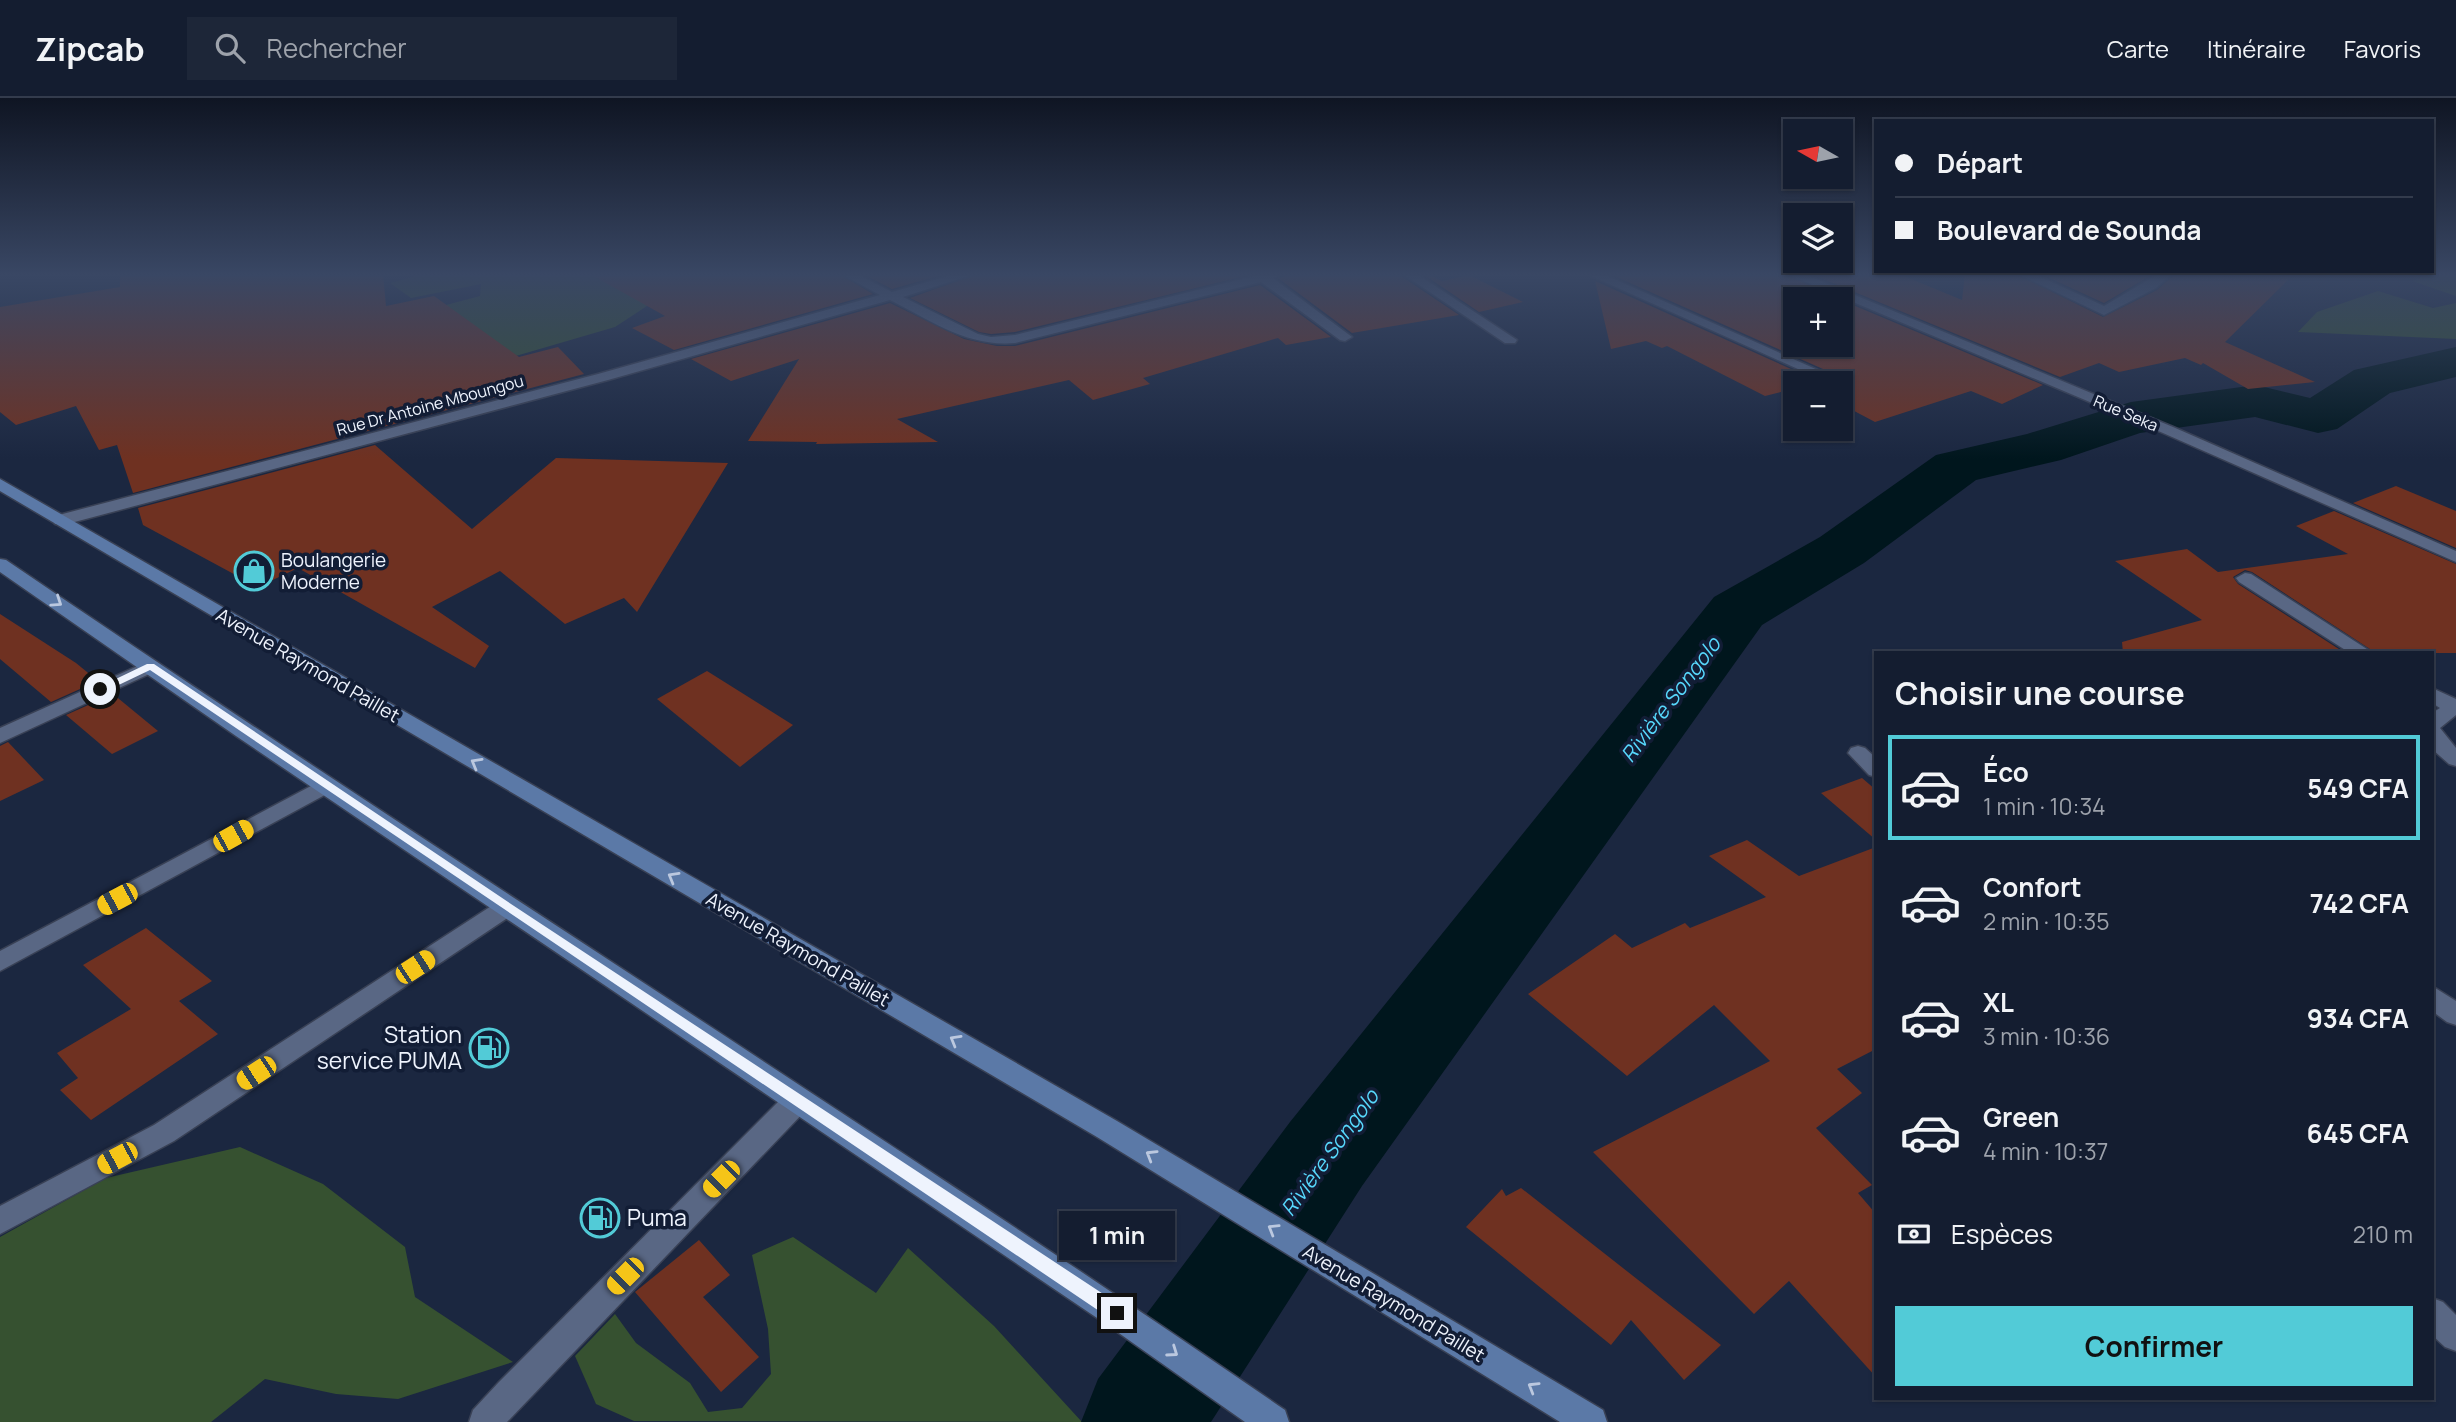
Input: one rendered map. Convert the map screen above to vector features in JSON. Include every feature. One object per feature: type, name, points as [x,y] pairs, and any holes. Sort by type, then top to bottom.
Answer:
[{"type":"main road","name":"Avenue Raymond Paillet","points":[[0,484],[1209,1190],[1591,1422]]},
{"type":"main road","points":[[0,564],[507,907],[1117,1313],[1273,1422]]},
{"type":"street","name":"Rue Dr Antoine Mboungou","points":[[61,520],[603,377],[746,336]]},
{"type":"street","points":[[972,336],[991,341],[1029,336]]},
{"type":"street","points":[[1502,336],[1510,341]]},
{"type":"street","points":[[1733,336],[1812,371]]},
{"type":"street","name":"Rue Seka","points":[[1941,336],[2168,430],[2456,557]]},
{"type":"street","points":[[2245,578],[2361,651]]},
{"type":"street","points":[[0,736],[150,666]]},
{"type":"street","points":[[2434,695],[2455,706],[2434,722]]},
{"type":"street","points":[[2434,734],[2456,759]]},
{"type":"street","points":[[1858,753],[1874,768]]},
{"type":"street","points":[[0,962],[327,785]]},
{"type":"street","points":[[0,1221],[164,1133],[507,907]]},
{"type":"street","points":[[2434,998],[2456,1014]]},
{"type":"street","points":[[485,1422],[510,1393],[797,1101]]},
{"type":"street","points":[[2434,1315],[2456,1336]]},
{"type":"green space","points":[[461,336],[585,336],[495,362]]},
{"type":"green space","points":[[2383,336],[2456,336],[2456,339]]},
{"type":"green space","points":[[240,1147],[323,1184],[405,1247],[415,1297],[513,1362],[398,1399],[336,1394],[265,1379],[211,1422],[0,1422],[0,1237],[106,1178]]},
{"type":"green space","points":[[793,1237],[876,1293],[908,1248],[994,1326],[1082,1422],[634,1421],[596,1404],[575,1356],[615,1314],[636,1343],[690,1383],[708,1412],[742,1408],[771,1374],[768,1329],[752,1255]]},
{"type":"building","points":[[0,336],[489,336],[519,357],[558,347],[584,374],[133,493],[117,445],[99,450],[76,406],[16,425],[0,412]]},
{"type":"building","points":[[647,336],[725,336],[674,350]]},
{"type":"building","points":[[773,336],[957,336],[997,346],[1015,346],[1056,336],[1331,337],[1286,345],[1278,338],[1143,378],[1150,384],[1093,400],[1069,380],[897,419],[938,442],[816,444],[817,442],[748,441],[799,359],[731,381],[691,359]]},
{"type":"building","points":[[1608,336],[1717,336],[1795,371],[1783,371],[1783,391],[1765,396],[1667,346],[1662,348],[1646,341],[1611,349]]},
{"type":"building","points":[[1749,336],[1783,336],[1783,351]]},
{"type":"building","points":[[1853,336],[1926,336],[2043,385],[2002,404],[1971,391],[1875,422],[1853,410],[1853,371],[1828,371],[1796,357],[1853,357]]},
{"type":"building","points":[[1960,336],[2231,336],[2225,342],[2315,382],[2248,389],[2203,363],[2201,365],[2185,358],[2119,372],[2099,363],[2060,377]]},
{"type":"building","points":[[375,445],[472,529],[556,458],[728,463],[637,612],[624,598],[565,624],[500,571],[432,607],[489,646],[475,668],[298,568],[258,587],[143,525],[138,508]]},
{"type":"building","points":[[2396,486],[2456,511],[2456,548],[2353,503]]},
{"type":"building","points":[[2334,511],[2456,564],[2456,653],[2373,651],[2245,570],[2233,577],[2238,584],[2342,651],[2123,651],[2122,642],[2202,620],[2115,561],[2187,549],[2218,572],[2348,554],[2296,526]]},
{"type":"building","points":[[0,614],[76,663],[98,681],[51,702],[0,659]]},
{"type":"building","points":[[707,671],[793,725],[740,767],[657,699]]},
{"type":"building","points":[[113,694],[158,731],[112,754],[66,715]]},
{"type":"building","points":[[8,742],[44,780],[0,801],[0,746]]},
{"type":"building","points":[[1862,778],[1874,788],[1874,838],[1821,793]]},
{"type":"building","points":[[1747,840],[1799,876],[1874,848],[1874,1050],[1837,1069],[1862,1093],[1816,1128],[1872,1185],[1858,1193],[1874,1212],[1874,1375],[1789,1281],[1754,1314],[1593,1152],[1770,1061],[1714,1005],[1627,1076],[1528,994],[1615,934],[1632,948],[1685,923],[1690,928],[1766,897],[1709,856]]},
{"type":"building","points":[[146,928],[212,981],[179,1001],[218,1034],[91,1120],[60,1090],[78,1078],[57,1053],[131,1009],[83,965]]},
{"type":"building","points":[[1521,1188],[1721,1345],[1684,1380],[1631,1320],[1611,1345],[1466,1227],[1502,1189],[1506,1196]]},
{"type":"building","points":[[699,1240],[730,1275],[703,1297],[759,1357],[721,1392],[635,1292]]},
{"type":"waterway","name":"Rivière Songolo","points":[[1141,1422],[1326,1154],[1738,611],[1842,550],[1956,467],[2041,448],[2131,418],[2256,401],[2318,417],[2372,381],[2456,362]]},
{"type":"place","name":"Boulangerie Moderne","points":[[254,571]]},
{"type":"place","name":"Station service PUMA","points":[[489,1048]]},
{"type":"place","name":"Puma","points":[[600,1218]]},
{"type":"route","points":[[100,689],[150,666],[1117,1313]]}]
